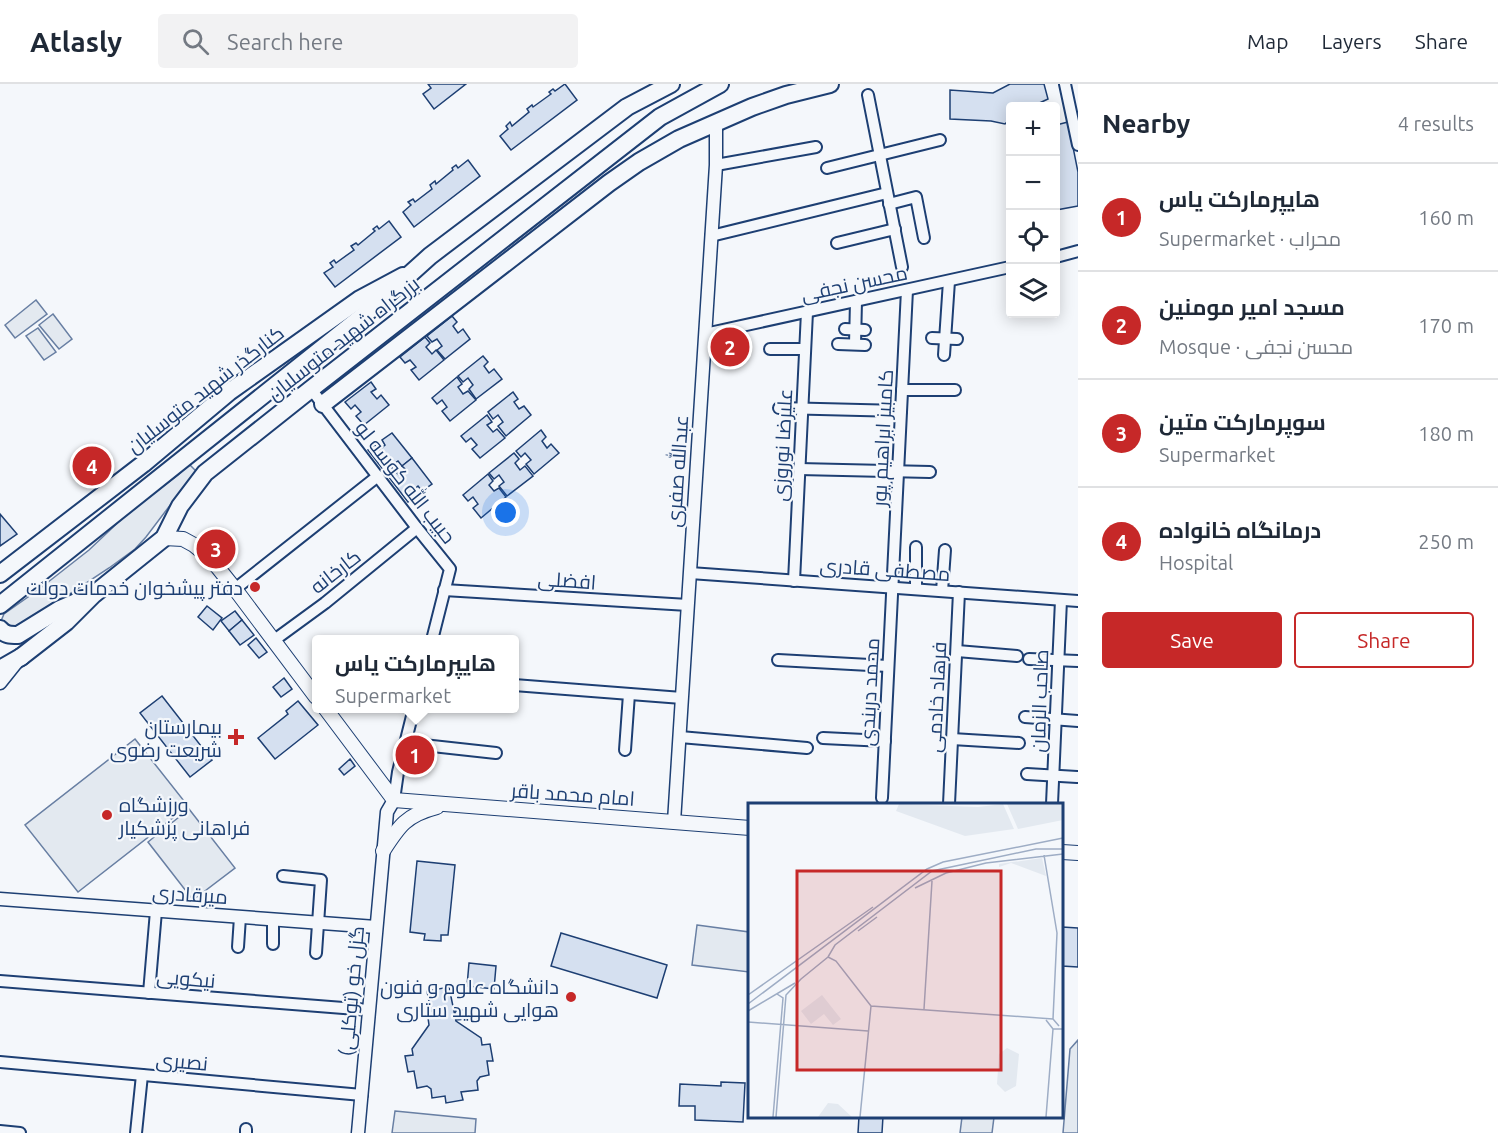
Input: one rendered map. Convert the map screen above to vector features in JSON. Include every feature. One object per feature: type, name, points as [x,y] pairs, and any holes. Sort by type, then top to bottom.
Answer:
[{"type":"main road","name":"بزرگراه شهید متوسلیان","points":[[0,605],[370,310],[414,270],[627,108],[671,84]]},
{"type":"main road","name":"بزرگراه شهید متوسلیان","points":[[21,657],[66,622],[93,595],[164,538],[180,506],[205,473],[660,117],[720,84]]},
{"type":"main road","points":[[323,404],[639,162],[679,139],[752,107],[786,95],[830,84]]},
{"type":"main road","name":"کنارگذر شهید متوسلیان","points":[[0,574],[143,464],[230,392],[360,299],[414,270]]},
{"type":"main road","points":[[164,538],[183,539],[210,559],[312,692]]},
{"type":"main road","points":[[0,629],[10,635],[18,635],[60,609],[93,595]]},
{"type":"main road","points":[[0,669],[21,657]]},
{"type":"main road","points":[[329,713],[394,800]]},
{"type":"main road","name":"امام محمد باقر","points":[[394,800],[748,828]]},
{"type":"main road","points":[[383,851],[397,829],[406,820],[420,811],[448,804]]},
{"type":"main road","points":[[1063,852],[1078,853]]},
{"type":"street","points":[[1065,84],[1078,145]]},
{"type":"street","points":[[868,95],[902,267]]},
{"type":"street","name":"عبدالله صفری","points":[[674,822],[717,122]]},
{"type":"street","points":[[827,168],[940,140]]},
{"type":"street","points":[[716,165],[816,147]]},
{"type":"street","points":[[711,236],[888,199],[916,197],[924,238]]},
{"type":"street","points":[[837,243],[895,229]]},
{"type":"street","points":[[1060,255],[1078,251]]},
{"type":"street","name":"محسن نجفی","points":[[705,334],[1006,268]]},
{"type":"street","points":[[944,355],[949,280]]},
{"type":"street","name":"کامبیز ابراهیم پور","points":[[892,588],[907,290]]},
{"type":"street","points":[[838,344],[860,345],[855,329],[856,301]]},
{"type":"street","name":"علیرضا نوروزی","points":[[794,581],[807,312]]},
{"type":"street","points":[[932,338],[957,339]]},
{"type":"street","points":[[770,349],[805,349]]},
{"type":"street","name":"حبیب الله کوسه لو","points":[[311,388],[450,569],[433,635]]},
{"type":"street","points":[[902,390],[955,390]]},
{"type":"street","points":[[779,408],[901,411]]},
{"type":"street","points":[[799,469],[930,472]]},
{"type":"street","points":[[235,589],[378,476]]},
{"type":"street","name":"کارخانه","points":[[273,640],[325,603],[417,528]]},
{"type":"street","points":[[916,547],[916,590]]},
{"type":"street","points":[[942,591],[945,550]]},
{"type":"street","name":"مصطفی قادری","points":[[690,573],[1078,601]]},
{"type":"street","name":"محمد دربندی","points":[[882,798],[892,588]]},
{"type":"street","name":"افضلی","points":[[444,590],[688,605]]},
{"type":"street","name":"فرهاد خادمی","points":[[949,803],[959,592]]},
{"type":"street","name":"صاحب الزمان","points":[[1052,803],[1061,600]]},
{"type":"street","points":[[957,651],[1017,656]]},
{"type":"street","points":[[0,683],[21,657]]},
{"type":"street","points":[[1029,659],[1078,661]]},
{"type":"street","points":[[778,660],[888,666]]},
{"type":"street","points":[[519,685],[682,698]]},
{"type":"street","points":[[625,750],[629,694]]},
{"type":"street","points":[[394,800],[398,772],[413,713]]},
{"type":"street","points":[[1025,717],[1078,721]]},
{"type":"street","points":[[680,737],[807,748]]},
{"type":"street","points":[[823,738],[885,741]]},
{"type":"street","points":[[952,739],[1019,743]]},
{"type":"street","points":[[405,743],[496,753]]},
{"type":"street","points":[[1027,774],[1077,777]]},
{"type":"street","name":"گزل خو (توکلی)","points":[[358,1133],[387,812],[394,800]]},
{"type":"street","points":[[283,876],[321,880],[316,953]]},
{"type":"street","name":"میرقادری","points":[[0,899],[376,927]]},
{"type":"street","points":[[149,993],[156,911]]},
{"type":"street","points":[[238,947],[240,917]]},
{"type":"street","points":[[273,920],[273,944]]},
{"type":"street","name":"نیکویی","points":[[0,981],[369,1011]]},
{"type":"street","name":"نصیری","points":[[0,1062],[362,1095]]},
{"type":"street","points":[[136,1133],[142,1075]]},
{"type":"street","points":[[0,1131],[20,1133]]},
{"type":"shaded area","points":[[36,300],[47,314],[15,338],[5,325]]},
{"type":"shaded area","points":[[53,314],[72,339],[59,349],[39,325]]},
{"type":"shaded area","points":[[38,328],[56,352],[44,360],[26,336]]},
{"type":"shaded area","points":[[189,464],[196,471],[135,549],[17,629],[2,624],[4,614],[89,550],[128,513]]},
{"type":"shaded area","name":"ورزشگاه فراهانی پزشکیار","points":[[135,739],[188,806],[78,892],[25,825]]},
{"type":"shaded area","points":[[189,809],[235,868],[193,900],[148,842]]},
{"type":"shaded area","points":[[697,925],[748,932],[748,972],[692,965]]},
{"type":"shaded area","points":[[1078,1040],[1078,1133],[1063,1133],[1070,1049]]},
{"type":"shaded area","points":[[395,1111],[476,1119],[475,1133],[392,1133]]},
{"type":"shaded area","points":[[962,1118],[994,1118],[992,1133],[960,1133]]},
{"type":"building","points":[[428,84],[466,84],[434,109],[423,94],[431,88]]},
{"type":"building","points":[[565,84],[577,100],[511,150],[500,136],[508,129],[506,126],[510,122],[512,126],[529,112],[527,109],[532,105],[533,107],[551,94],[549,92],[553,89],[555,91]]},
{"type":"building","points":[[1010,84],[1044,84],[1048,99],[1042,102],[1006,102],[1005,124],[950,119],[950,90],[993,93]]},
{"type":"building","points":[[1068,122],[1078,172],[1078,206],[1060,209],[1060,156],[1060,124]]},
{"type":"building","points":[[468,160],[480,176],[414,227],[403,212],[411,205],[408,202],[413,199],[415,202],[432,189],[430,185],[435,181],[436,184],[456,165],[458,168]]},
{"type":"building","points":[[389,221],[401,237],[335,287],[324,273],[333,267],[330,263],[334,260],[336,263],[354,250],[351,246],[356,243],[358,245],[375,231],[373,229],[377,226],[379,229]]},
{"type":"building","points":[[452,316],[457,322],[453,326],[458,333],[463,329],[470,339],[445,359],[437,350],[442,346],[437,339],[432,342],[427,336]]},
{"type":"building","points":[[425,337],[430,343],[426,347],[432,354],[436,350],[444,360],[419,380],[411,370],[416,367],[410,360],[405,363],[400,357]]},
{"type":"building","points":[[483,356],[488,362],[484,366],[489,373],[494,369],[502,379],[476,399],[469,389],[473,385],[468,378],[463,382],[458,376]]},
{"type":"building","points":[[457,377],[462,384],[458,387],[463,394],[468,391],[476,400],[450,421],[442,411],[447,407],[442,400],[437,404],[432,398]]},
{"type":"building","points":[[371,382],[376,389],[371,392],[377,399],[381,395],[389,405],[364,425],[356,416],[361,412],[355,405],[351,409],[345,402]]},
{"type":"building","points":[[513,392],[518,399],[514,402],[519,409],[524,406],[531,415],[506,436],[498,426],[503,422],[498,415],[493,419],[488,412]]},
{"type":"building","points":[[487,415],[492,422],[487,425],[493,432],[497,429],[505,438],[480,458],[472,449],[477,445],[471,438],[466,442],[461,436]]},
{"type":"building","points":[[541,430],[546,437],[542,441],[547,448],[551,444],[559,453],[534,474],[526,464],[531,460],[525,453],[521,457],[516,451]]},
{"type":"building","points":[[392,433],[412,458],[402,466],[398,461],[391,466],[394,471],[388,476],[368,450],[375,445],[379,450],[385,445],[382,440]]},
{"type":"building","points":[[514,453],[519,459],[515,463],[520,470],[525,466],[533,476],[507,496],[499,486],[504,482],[499,475],[494,479],[489,473]]},
{"type":"building","points":[[412,458],[432,484],[422,491],[418,486],[411,492],[415,497],[408,502],[388,476],[395,471],[399,475],[406,470],[402,466]]},
{"type":"building","points":[[488,474],[493,481],[489,485],[494,491],[499,488],[506,497],[481,518],[473,508],[478,504],[473,497],[468,501],[463,495]]},
{"type":"building","points":[[0,514],[17,534],[0,546]]},
{"type":"building","points":[[207,606],[222,618],[213,630],[198,617]]},
{"type":"building","points":[[235,611],[242,620],[229,631],[221,621]]},
{"type":"building","points":[[242,620],[254,635],[240,645],[229,631]]},
{"type":"building","points":[[256,638],[267,652],[259,658],[248,645]]},
{"type":"building","points":[[284,678],[292,689],[281,697],[273,687]]},
{"type":"building","points":[[162,696],[212,760],[190,777],[140,713]]},
{"type":"building","points":[[298,701],[318,725],[275,759],[258,738],[288,714],[286,711]]},
{"type":"building","points":[[350,759],[355,766],[344,775],[339,769]]},
{"type":"building","points":[[417,861],[455,865],[448,935],[441,935],[441,941],[424,940],[425,934],[410,932]]},
{"type":"building","points":[[1063,927],[1078,928],[1078,967],[1063,966]]},
{"type":"building","points":[[561,933],[667,965],[657,998],[551,966]]},
{"type":"building","points":[[469,963],[496,966],[494,989],[467,986]]},
{"type":"building","points":[[449,987],[456,1021],[481,1038],[482,1045],[490,1044],[493,1061],[487,1061],[489,1075],[480,1077],[477,1081],[478,1090],[461,1092],[463,1100],[446,1103],[445,1096],[432,1098],[431,1089],[427,1086],[417,1088],[414,1071],[408,1072],[405,1056],[413,1055],[412,1049],[429,1025],[427,1011],[431,1011],[427,991]]},
{"type":"building","points":[[464,1010],[466,1019],[456,1020],[455,1011]]},
{"type":"building","points":[[721,1082],[745,1083],[743,1122],[695,1120],[695,1106],[679,1106],[680,1084],[721,1086]]},
{"type":"building","points":[[859,1118],[883,1118],[882,1133],[858,1133]]},
{"type":"place","name":"مسجد امیر مومنین","points":[[730,347]]},
{"type":"place","name":"درمانگاه خانواده","points":[[92,466]]},
{"type":"place","name":"سوپرمارکت متین","points":[[216,549]]},
{"type":"place","name":"دفتر پیشخوان خدمات دولت","points":[[255,587]]},
{"type":"place","name":"بیمارستان شریعت رضوی","points":[[236,737]]},
{"type":"place","name":"هایپرمارکت یاس","points":[[415,755]]},
{"type":"place","name":"ورزشگاه فراهانی پزشکیار","points":[[107,815]]},
{"type":"place","name":"دانشگاه علوم و فنون هوایی شهید ستاری","points":[[571,997]]}]
